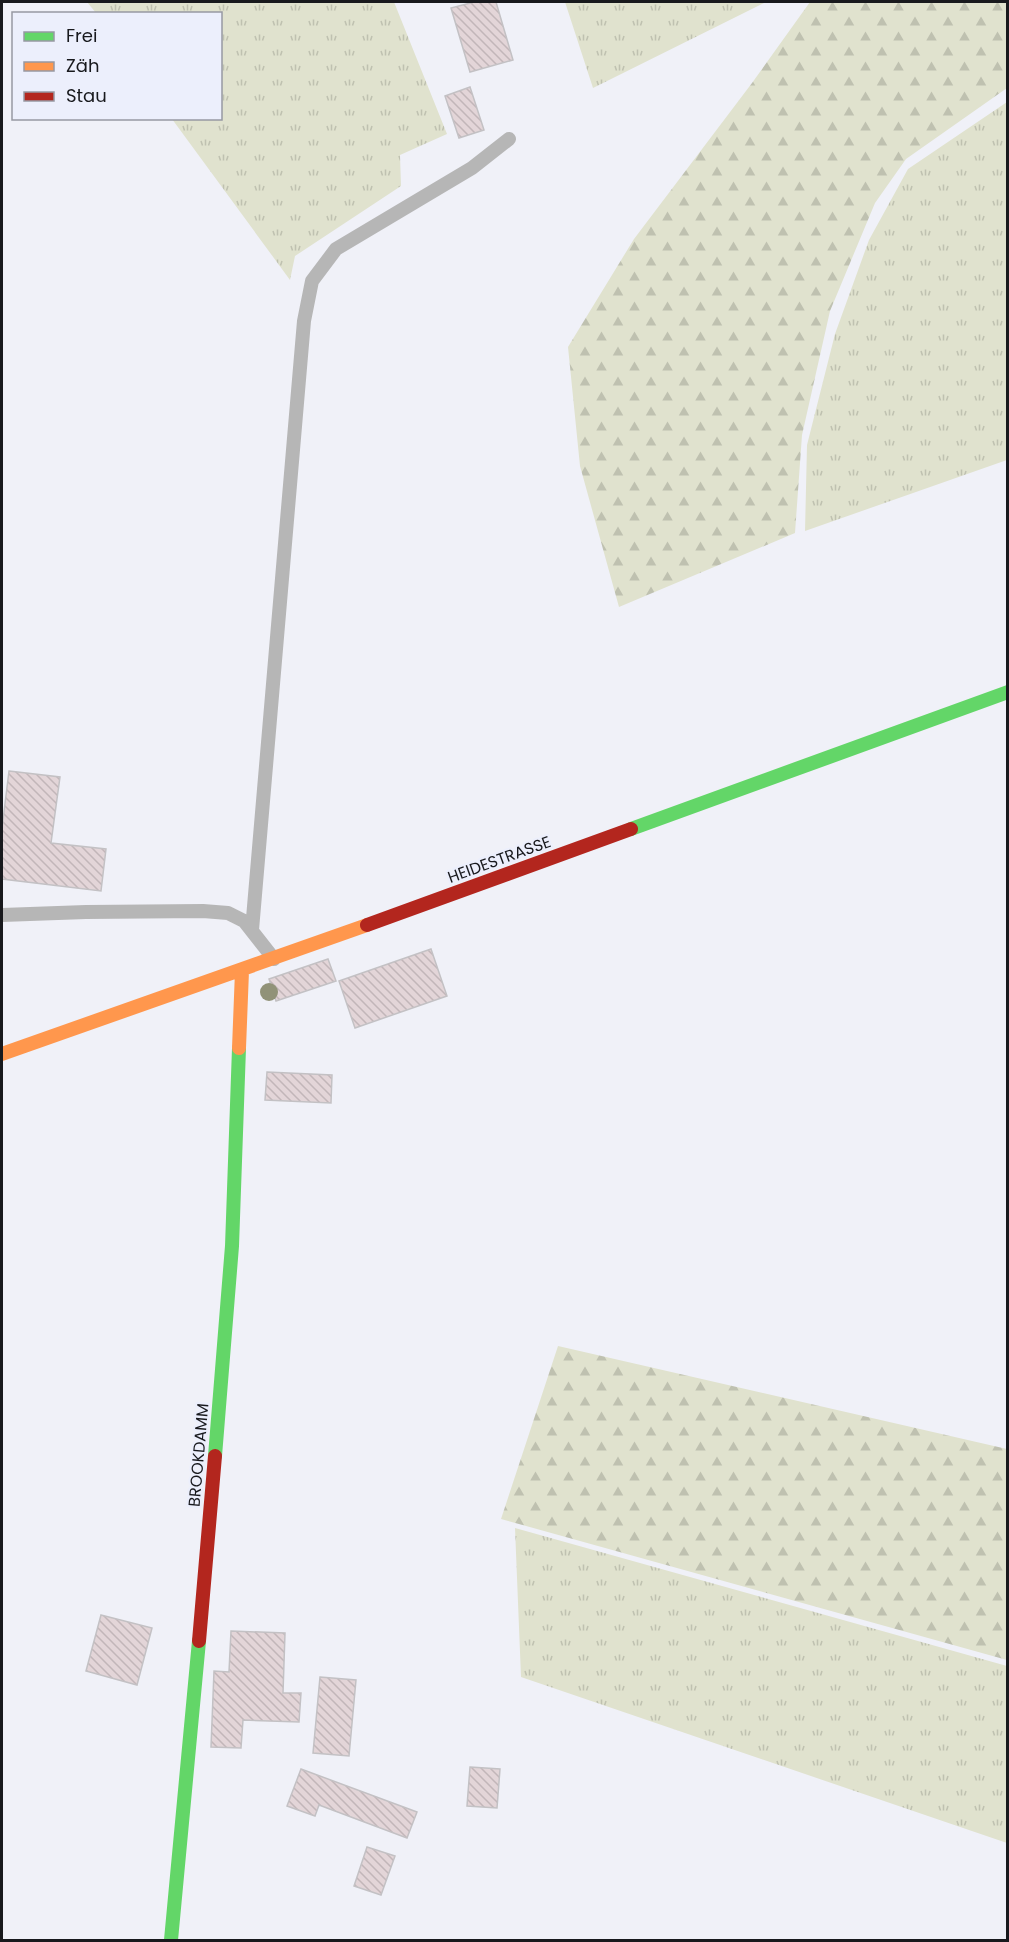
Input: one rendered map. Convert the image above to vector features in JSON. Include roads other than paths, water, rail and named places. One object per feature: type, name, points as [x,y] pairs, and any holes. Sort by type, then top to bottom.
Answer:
[{"type":"street","name":"HEIDESTRASSE","points":[[2,1054],[242,971],[1008,692]]},
{"type":"street","name":"BROOKDAMM","points":[[171,1941],[203,1599],[232,1246],[242,971]]},
{"type":"lane","points":[[252,930],[304,321],[312,281],[336,249],[471,168],[509,139]]},
{"type":"lane","points":[[2,915],[203,911],[228,913],[244,921],[274,959]]}]
